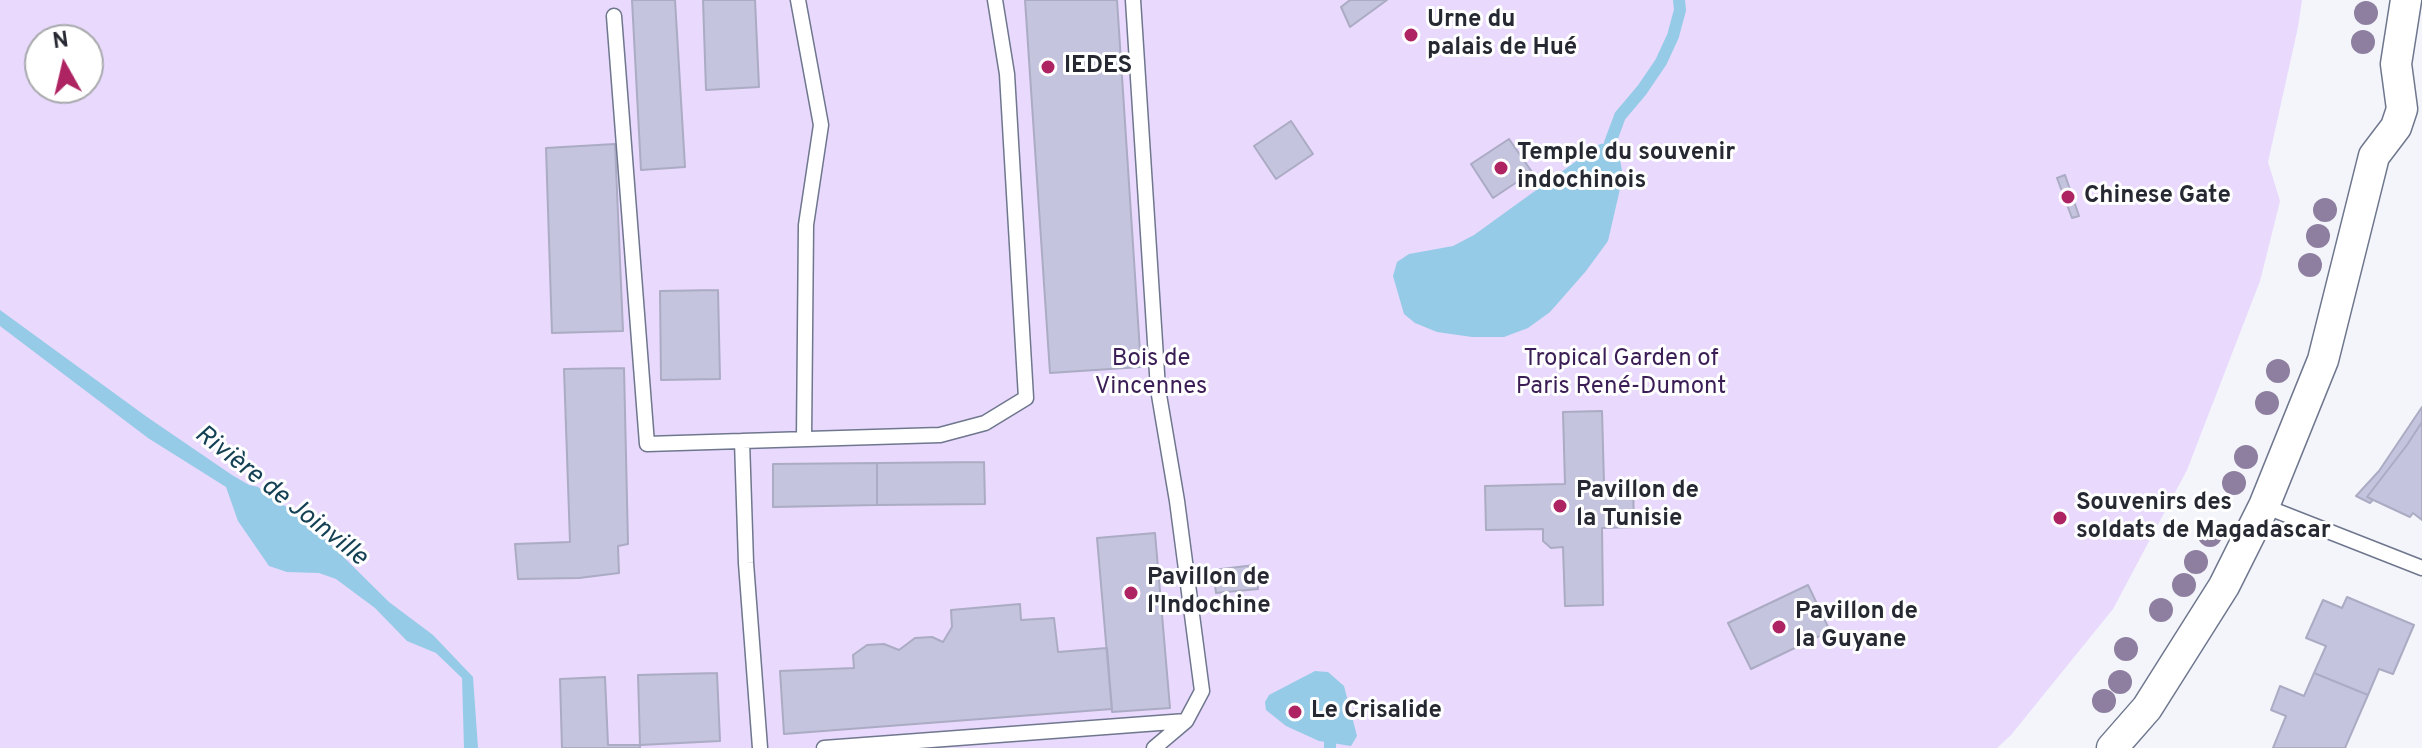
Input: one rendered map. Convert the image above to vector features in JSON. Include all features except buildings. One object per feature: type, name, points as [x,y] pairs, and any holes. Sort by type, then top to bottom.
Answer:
[{"type":"street","points":[[2112,748],[2147,708],[2224,586],[2264,506],[2323,360],[2374,156],[2396,127],[2412,114],[2396,64],[2406,0]]},
{"type":"lane","points":[[798,0],[821,125],[806,225],[804,439]]},
{"type":"lane","points":[[614,16],[647,444],[940,435],[985,423],[1026,398],[1007,74],[995,0]]},
{"type":"lane","points":[[1133,0],[1158,389],[1177,501],[1202,691],[1186,721],[1154,748]]},
{"type":"lane","points":[[742,441],[746,563],[760,748]]},
{"type":"lane","points":[[2264,506],[2422,568]]},
{"type":"lane","points":[[824,748],[1186,721]]},
{"type":"green space","name":"Bois de Vincennes","points":[[0,0],[2302,0],[2268,162],[2280,201],[2260,281],[2187,470],[2113,609],[2011,735],[1997,748],[0,748]]},
{"type":"water","points":[[1610,143],[1618,149],[1623,176],[1608,241],[1550,312],[1528,328],[1504,337],[1437,332],[1415,323],[1404,314],[1393,276],[1397,262],[1409,254],[1453,246],[1474,235],[1600,144]]},
{"type":"water","points":[[0,310],[147,417],[309,523],[389,602],[433,635],[473,677],[478,748],[464,748],[462,678],[436,653],[407,641],[375,608],[336,579],[319,573],[287,572],[269,566],[238,521],[226,487],[148,438],[0,326]]},
{"type":"water","points":[[1315,671],[1328,672],[1344,686],[1357,736],[1351,746],[1319,741],[1286,726],[1266,710],[1265,702],[1269,695]]},
{"type":"waterway","points":[[1610,143],[1620,116],[1661,62],[1673,36],[1680,10],[1679,0]]},
{"type":"waterway","points":[[1330,743],[1330,748]]},
{"type":"place","name":"Urne du palais de Hué","points":[[1411,35]]},
{"type":"place","name":"IEDES","points":[[1048,67]]},
{"type":"place","name":"Temple du souvenir indochinois","points":[[1501,168]]},
{"type":"place","name":"Chinese Gate","points":[[2068,197]]},
{"type":"place","name":"Pavillon de la Tunisie","points":[[1560,506]]},
{"type":"place","name":"Souvenirs des soldats de Magadascar","points":[[2060,518]]},
{"type":"place","name":"Pavillon de l'Indochine","points":[[1131,593]]},
{"type":"place","name":"Pavillon de la Guyane","points":[[1779,627]]},
{"type":"place","name":"Le Crisalide","points":[[1295,712]]},
{"type":"park label","name":"Tropical Garden of Paris René-Dumont","points":[[1621,374]]},
{"type":"water label","name":"Rivière de Joinville","points":[[280,497]]}]
